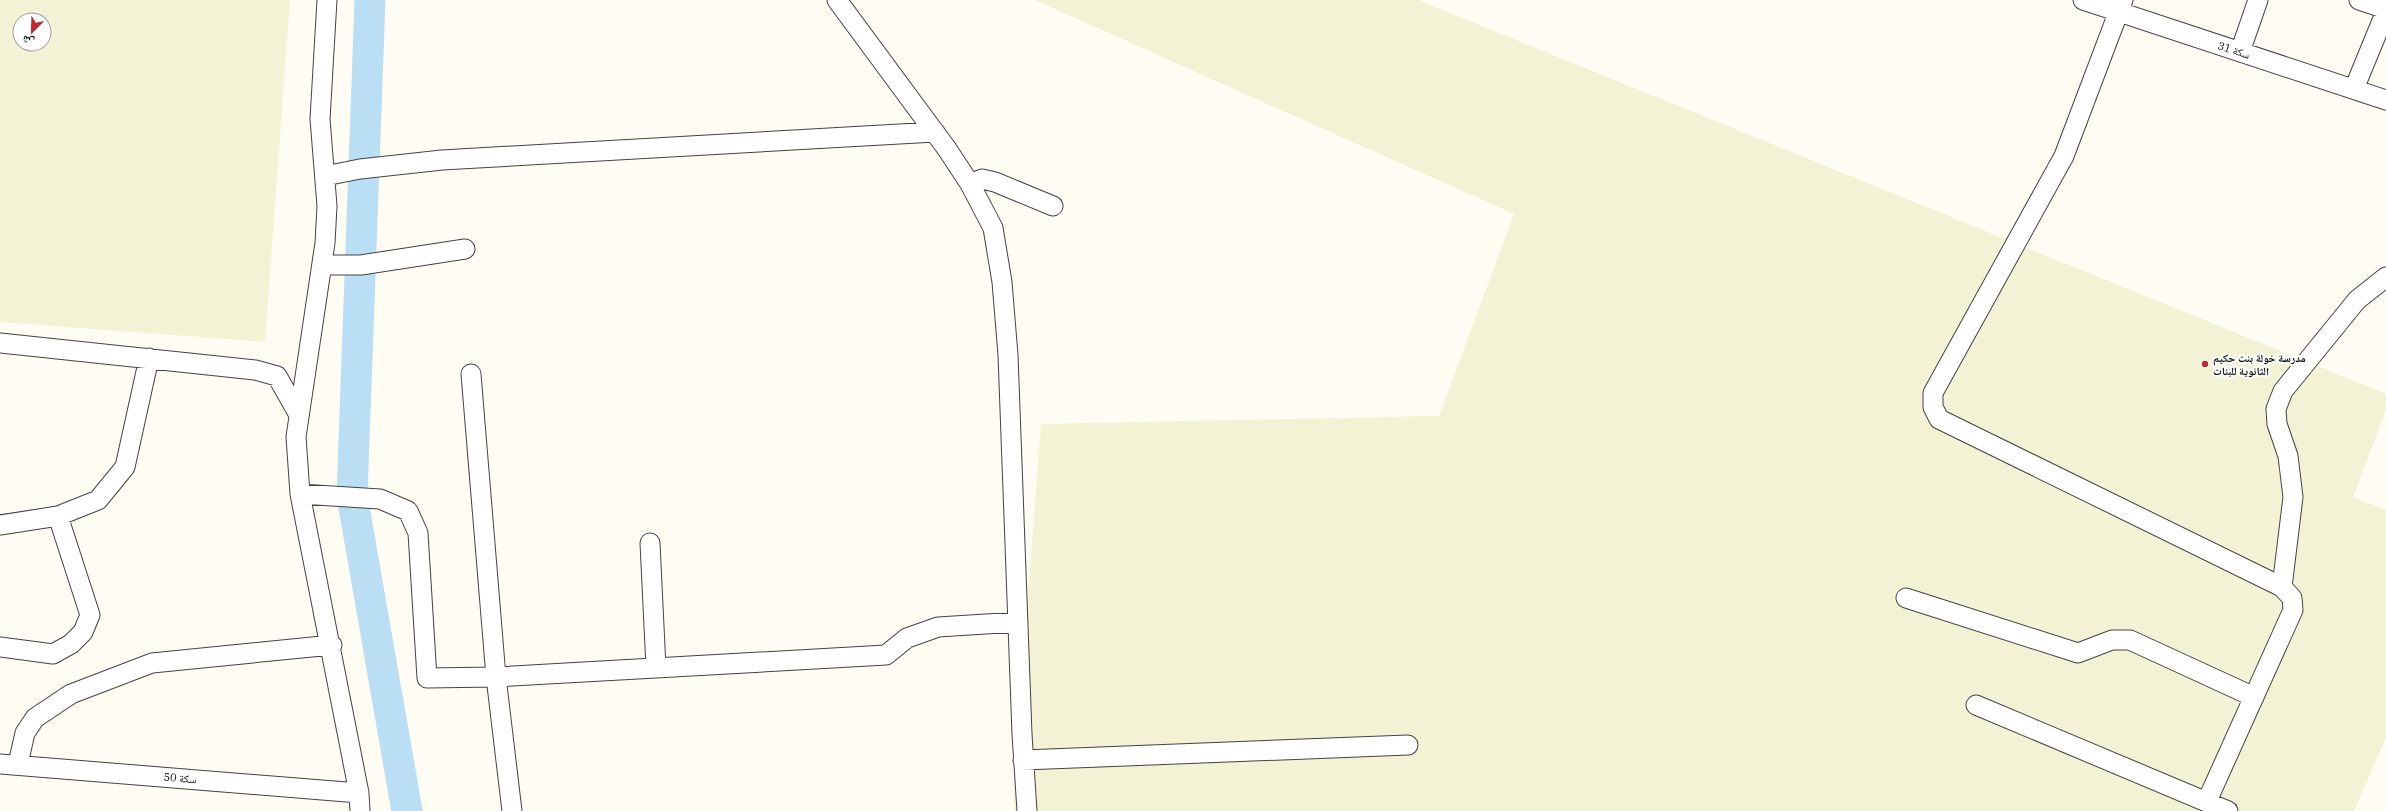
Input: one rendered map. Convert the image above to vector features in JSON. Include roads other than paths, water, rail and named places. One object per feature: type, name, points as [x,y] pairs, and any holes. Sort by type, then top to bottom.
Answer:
[{"type":"street","points":[[326,0],[320,120],[327,206],[322,265],[296,437],[300,494],[332,645],[360,802]]},
{"type":"street","points":[[837,0],[935,132],[970,184],[993,228],[1002,282],[1008,355],[1023,760],[1027,811]]},
{"type":"street","name":"سكة 31","points":[[2083,0],[2121,6],[2240,52],[2386,100]]},
{"type":"street","points":[[2240,52],[2258,0]]},
{"type":"street","points":[[2354,89],[2386,10],[2360,0]]},
{"type":"street","points":[[2121,6],[2064,156],[1933,392],[1933,407],[1939,419],[2282,587],[2292,598],[2293,610],[2208,802]]},
{"type":"street","points":[[325,176],[360,169],[442,160],[935,132]]},
{"type":"street","points":[[970,184],[982,180],[995,182],[1053,206]]},
{"type":"street","points":[[322,265],[361,265],[465,249]]},
{"type":"street","points":[[2282,587],[2293,497],[2288,456],[2277,424],[2276,409],[2283,391],[2357,300],[2386,277]]},
{"type":"street","points":[[0,343],[255,370],[277,376],[299,415]]},
{"type":"street","points":[[0,525],[58,516],[98,500],[125,467],[149,358]]},
{"type":"street","points":[[471,374],[496,677],[512,811]]},
{"type":"street","points":[[300,494],[380,499],[408,511],[418,533],[427,678],[496,677],[886,655],[907,638],[938,627],[1018,622]]},
{"type":"street","points":[[0,647],[53,654],[71,644],[83,632],[90,614],[58,516]]},
{"type":"street","points":[[650,543],[656,668]]},
{"type":"street","points":[[1906,598],[2078,653],[2112,640],[2130,640],[2254,697]]},
{"type":"street","points":[[9,764],[25,733],[35,718],[71,694],[152,663],[332,645]]},
{"type":"street","points":[[1976,705],[2228,811]]},
{"type":"street","points":[[1023,760],[1408,745]]},
{"type":"street","name":"سكة 50","points":[[9,764],[360,802]]},
{"type":"waterway","points":[[370,0],[352,496],[407,811]]},
{"type":"place","name":"مدرسة خولة بنت حكيم الثانوية للبنات","points":[[2205,364]]}]
